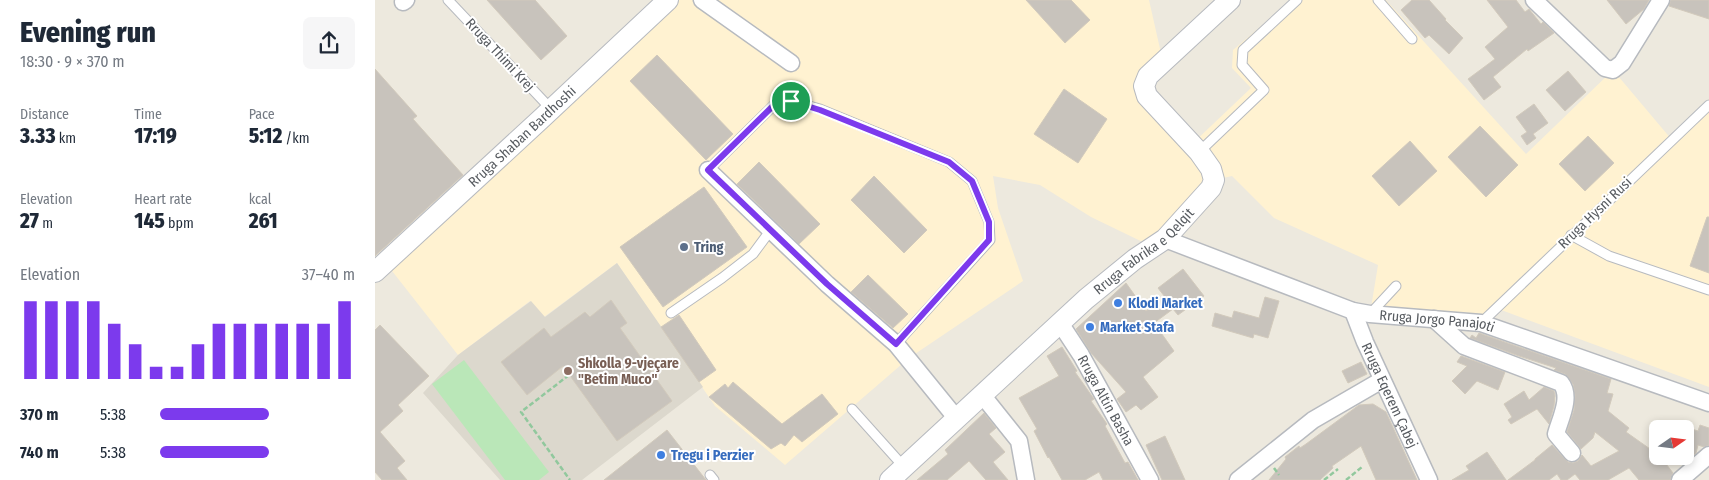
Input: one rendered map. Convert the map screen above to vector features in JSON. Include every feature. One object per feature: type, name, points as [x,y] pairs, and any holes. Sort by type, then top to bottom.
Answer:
[{"type":"street","name":"Rruga Shaban Bardhoshi","points":[[375,272],[668,0]]},
{"type":"street","points":[[702,0],[791,62]]},
{"type":"street","name":"Rruga Fabrika e Qelqit","points":[[899,475],[1060,323],[1117,273],[1165,239],[1211,188],[1214,180],[1211,169],[1199,152],[1147,96],[1144,86],[1148,76],[1229,0]]},
{"type":"street","points":[[1534,0],[1605,68],[1613,70],[1622,63],[1661,0]]},
{"type":"street","points":[[708,170],[827,284],[896,344],[957,420]]},
{"type":"street","name":"Rruga Jorgo Panajoti","points":[[1165,239],[1353,311],[1481,323],[1709,403]]},
{"type":"street","name":"Rruga Eqerem Çabej","points":[[1353,311],[1382,380],[1429,480]]},
{"type":"street","points":[[1434,319],[1464,346],[1561,383],[1565,388],[1567,397],[1556,434],[1572,453]]},
{"type":"street","name":"Rruga Altin Basha","points":[[1060,323],[1081,355],[1151,480]]},
{"type":"street","points":[[1238,480],[1313,420],[1382,380]]},
{"type":"street","points":[[983,396],[1019,442],[1027,480]]},
{"type":"street","points":[[1680,480],[1709,455]]},
{"type":"lane","name":"Rruga Thimi Krej","points":[[448,0],[551,110]]},
{"type":"lane","points":[[1199,152],[1263,90],[1242,65],[1243,50],[1297,0]]},
{"type":"lane","points":[[1378,0],[1412,39]]},
{"type":"lane","points":[[708,170],[776,103],[791,101],[820,110],[949,162],[972,181],[989,222],[989,240],[896,344]]},
{"type":"lane","name":"Rruga Hysni Rusi","points":[[1481,323],[1709,105]]},
{"type":"lane","points":[[671,313],[753,254],[770,231]]},
{"type":"lane","points":[[1571,235],[1609,256],[1709,290]]},
{"type":"lane","points":[[1370,314],[1396,286]]},
{"type":"lane","points":[[852,409],[899,475]]},
{"type":"path","points":[[569,376],[521,412],[570,480]]},
{"type":"path","points":[[1347,480],[1363,467]]},
{"type":"path","points":[[1273,468],[1279,474]]},
{"type":"path","points":[[1324,480],[1338,469]]},
{"type":"shaded area","points":[[668,0],[1149,0],[1163,62],[1145,81],[1192,144],[1251,88],[1232,68],[1233,50],[1292,0],[1386,0],[1526,154],[1613,70],[1672,140],[1709,99],[1709,387],[1496,308],[1481,323],[1370,314],[1378,265],[1274,218],[1232,176],[1214,180],[1153,247],[1091,217],[1040,185],[993,176],[998,208],[1023,281],[909,358],[785,465],[715,406],[617,263],[544,317],[530,301],[458,355],[385,262]]},
{"type":"shaded area","name":"Shkolla 9-vjeçare \"Betim Muco\"","points":[[617,263],[703,387],[582,480],[500,480],[423,393],[458,355],[531,301],[545,317]]},
{"type":"green space","points":[[464,360],[549,472],[539,480],[505,480],[432,384]]},
{"type":"building","points":[[487,0],[535,0],[567,36],[541,60]]},
{"type":"building","points":[[1026,0],[1071,0],[1090,20],[1065,43]]},
{"type":"building","points":[[1412,0],[1429,0],[1463,38],[1449,54],[1429,35],[1425,38],[1401,10]]},
{"type":"building","points":[[1487,0],[1516,0],[1525,12],[1529,9],[1541,24],[1543,22],[1554,33],[1528,51],[1527,49],[1493,77],[1501,87],[1484,100],[1468,79],[1495,59],[1485,47],[1508,27]]},
{"type":"building","points":[[1607,0],[1649,0],[1644,9],[1626,24]]},
{"type":"building","points":[[1671,0],[1709,0],[1709,19],[1669,6]]},
{"type":"building","points":[[657,55],[733,134],[706,160],[630,81]]},
{"type":"building","points":[[375,69],[417,116],[413,119],[463,175],[375,256]]},
{"type":"building","points":[[1568,71],[1586,92],[1565,111],[1546,90]]},
{"type":"building","points":[[1064,89],[1107,119],[1078,163],[1034,134]]},
{"type":"building","points":[[1534,104],[1548,123],[1533,134],[1536,138],[1527,145],[1521,136],[1527,132],[1516,117]]},
{"type":"building","points":[[1480,126],[1518,165],[1486,197],[1448,157]]},
{"type":"building","points":[[1588,136],[1614,163],[1585,191],[1559,164]]},
{"type":"building","points":[[1410,141],[1437,171],[1399,206],[1372,176]]},
{"type":"building","points":[[759,162],[820,224],[799,244],[737,184]]},
{"type":"building","points":[[874,176],[927,230],[904,253],[851,200]]},
{"type":"building","name":"Tring","points":[[704,187],[747,247],[663,307],[620,247]]},
{"type":"building","points":[[1707,217],[1709,217],[1709,273],[1690,266]]},
{"type":"building","points":[[1183,269],[1204,296],[1178,315],[1173,309],[1154,323],[1174,351],[1143,377],[1158,397],[1141,410],[1136,405],[1126,412],[1117,399],[1126,392],[1091,353],[1076,329],[1126,283],[1146,311],[1165,297],[1158,288]]},
{"type":"building","points":[[868,275],[908,314],[893,328],[851,292]]},
{"type":"building","points":[[1265,297],[1279,301],[1268,338],[1254,334],[1253,338],[1212,326],[1215,313],[1232,318],[1234,311],[1259,318]]},
{"type":"building","points":[[611,300],[627,323],[620,328],[672,401],[617,441],[563,366],[527,395],[501,362],[544,328],[551,337],[585,312],[590,317]]},
{"type":"building","points":[[679,315],[716,370],[699,382],[661,327]]},
{"type":"building","points":[[380,325],[429,376],[398,405],[403,411],[380,432],[405,461],[397,468],[407,480],[382,480],[375,472],[375,330]]},
{"type":"building","points":[[1479,333],[1611,379],[1607,393],[1613,394],[1608,411],[1629,428],[1626,432],[1649,448],[1649,465],[1667,465],[1673,473],[1670,480],[1639,480],[1629,468],[1608,480],[1580,480],[1575,474],[1567,480],[1561,480],[1557,474],[1549,480],[1508,480],[1552,445],[1568,462],[1578,461],[1582,455],[1591,466],[1619,451],[1595,432],[1593,438],[1581,449],[1567,432],[1574,410],[1575,395],[1573,384],[1565,374],[1554,370],[1556,368],[1470,338],[1472,335],[1476,338]]},
{"type":"building","points":[[1062,347],[1077,371],[1075,372],[1094,399],[1091,401],[1107,424],[1105,426],[1125,463],[1128,462],[1138,480],[1103,480],[1099,472],[1085,480],[1062,480],[1048,458],[1034,431],[1037,429],[1019,398],[1059,376],[1047,356]]},
{"type":"building","points":[[1461,356],[1505,372],[1498,390],[1477,381],[1465,394],[1452,381],[1467,366],[1457,362]]},
{"type":"building","points":[[1361,362],[1367,374],[1348,383],[1342,371]]},
{"type":"building","points":[[733,382],[782,424],[822,394],[838,414],[802,442],[794,435],[785,446],[781,443],[771,449],[709,397],[725,384],[728,388]]},
{"type":"building","points":[[1544,387],[1554,391],[1555,396],[1549,424],[1537,409],[1511,424],[1508,420],[1512,417],[1504,404],[1524,391],[1529,400]]},
{"type":"building","points":[[1373,404],[1386,412],[1417,480],[1376,480],[1361,446],[1332,466],[1333,468],[1320,480],[1269,480],[1286,459],[1285,457],[1299,446],[1300,448],[1306,444],[1359,405]]},
{"type":"building","points":[[984,413],[996,428],[989,434],[1005,452],[993,462],[1008,480],[986,480],[969,461],[947,480],[917,480],[948,454],[945,450]]},
{"type":"building","points":[[1700,425],[1709,428],[1709,445],[1704,447],[1698,445],[1694,455],[1694,430],[1698,431]]},
{"type":"building","name":"Tregu i Perzier","points":[[667,430],[706,480],[604,480]]},
{"type":"building","points":[[1165,436],[1185,480],[1162,480],[1146,445]]},
{"type":"building","points":[[1487,452],[1506,480],[1452,480],[1469,470],[1466,466]]},
{"type":"place","name":"Tring","points":[[684,247]]},
{"type":"place","name":"Klodi Market","points":[[1118,303]]},
{"type":"place","name":"Market Stafa","points":[[1090,327]]},
{"type":"place","name":"Shkolla 9-vjeçare \"Betim Muco\"","points":[[568,371]]},
{"type":"place","name":"Tregu i Perzier","points":[[661,455]]},
{"type":"route","points":[[791,101],[820,110],[949,162],[972,181],[980,197],[989,222],[989,240],[896,344],[827,284],[708,170],[776,103],[791,101]]}]
